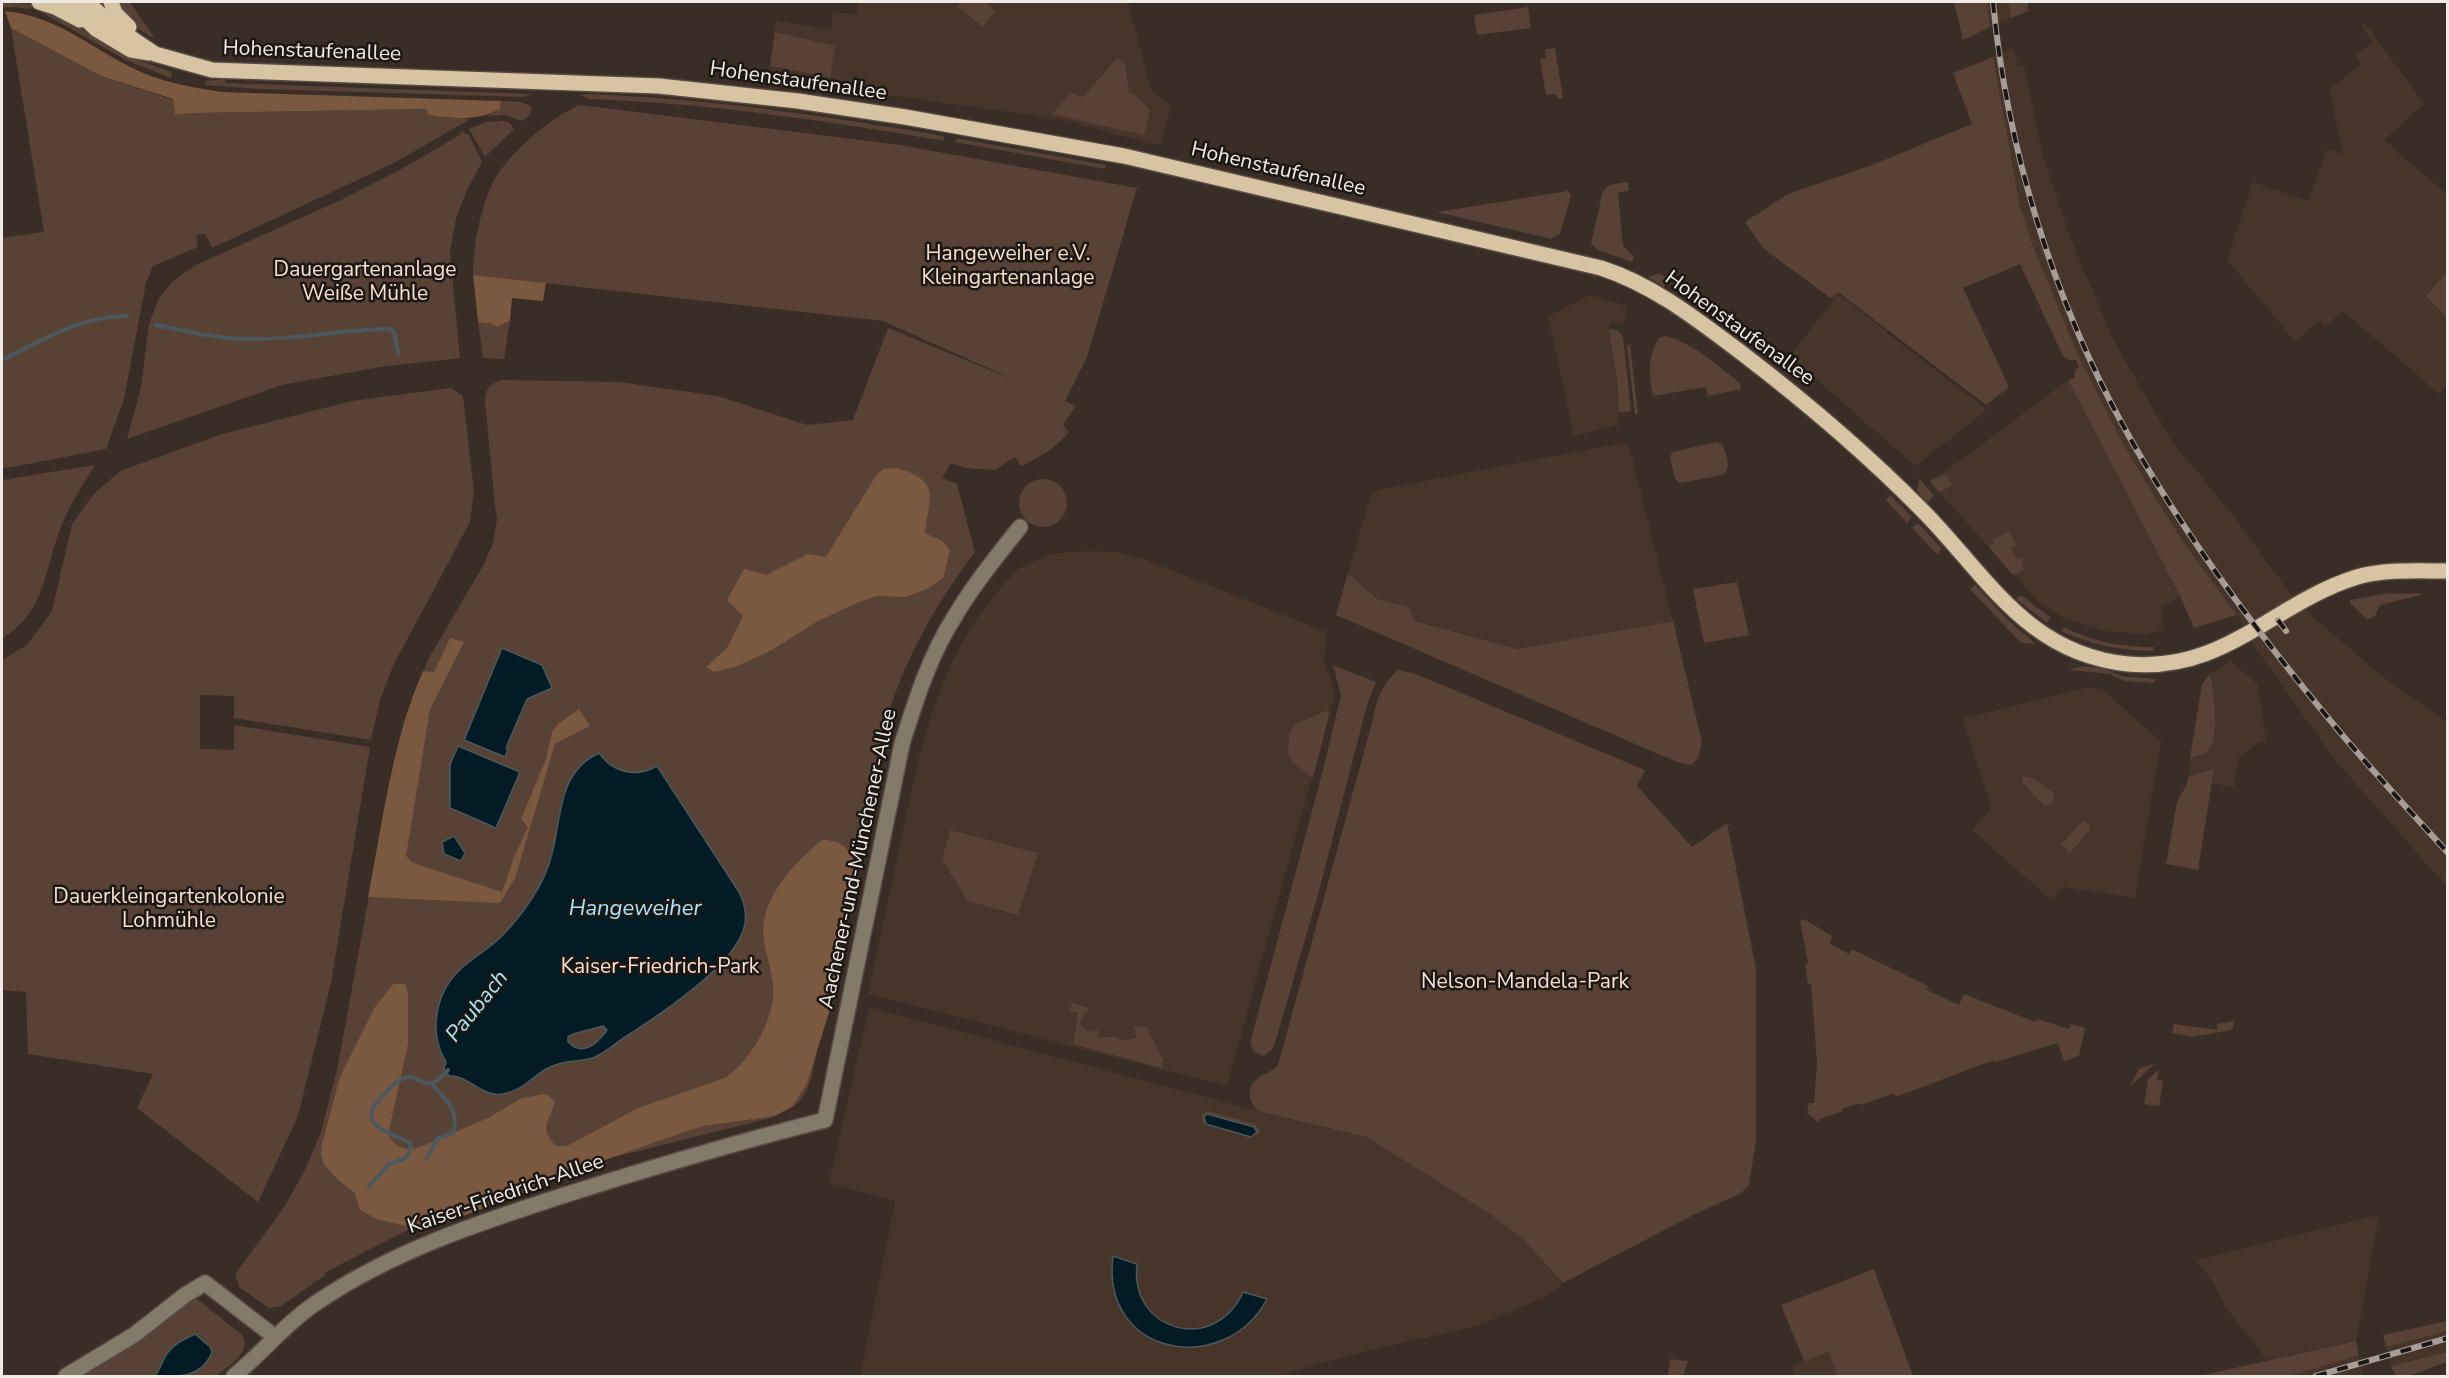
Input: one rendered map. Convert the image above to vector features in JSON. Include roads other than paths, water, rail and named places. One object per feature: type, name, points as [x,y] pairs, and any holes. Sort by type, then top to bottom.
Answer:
[{"type":"main road","points":[[39,2],[55,7],[96,29]]},
{"type":"main road","name":"Hohenstaufenallee","points":[[68,2],[96,29],[131,50],[153,52],[212,70],[659,86],[834,107],[1042,141],[1171,166],[1601,268],[1639,284],[1695,318],[1814,410],[1858,448],[1923,512],[2014,612],[2048,639],[2086,656],[2106,661],[2157,665],[2198,658],[2246,636],[2305,601],[2343,582],[2374,574],[2448,571]]},
{"type":"main road","name":"Hohenstaufenallee","points":[[87,2],[112,25],[153,52]]},
{"type":"main road","points":[[111,2],[115,13],[140,36],[153,52]]},
{"type":"street","name":"Aachener-und-Münchener-Allee","points":[[825,1120],[902,744],[917,697],[935,652],[954,616],[978,580],[1020,527]]},
{"type":"street","name":"Kaiser-Friedrich-Allee","points":[[234,1377],[303,1312],[321,1299],[398,1256],[450,1234],[622,1177],[730,1144],[825,1120]]},
{"type":"street","points":[[66,1377],[134,1335],[185,1295],[205,1283],[275,1337]]},
{"type":"water","points":[[502,648],[542,665],[552,688],[527,699],[506,748],[508,749],[505,757],[464,740]]},
{"type":"water","points":[[458,746],[520,772],[496,828],[450,808],[450,765]]},
{"type":"water","name":"Hangeweiher","points":[[599,753],[611,765],[625,772],[641,772],[657,766],[739,892],[745,911],[743,931],[736,946],[709,976],[656,1017],[603,1053],[589,1059],[553,1066],[510,1092],[488,1093],[456,1076],[449,1076],[444,1068],[446,1062],[437,1038],[437,1012],[453,977],[502,936],[535,893],[549,864],[567,787],[574,774],[585,762]],"holes":[[[603,1026],[607,1030],[589,1047],[579,1048],[568,1042],[568,1037],[573,1034]]]},
{"type":"water","points":[[454,836],[465,853],[461,861],[444,854],[442,842]]},
{"type":"water","points":[[1207,1114],[1254,1127],[1257,1132],[1251,1137],[1206,1124],[1204,1117]]},
{"type":"water","points":[[1113,1256],[1137,1264],[1138,1287],[1146,1306],[1160,1319],[1176,1327],[1195,1329],[1214,1324],[1230,1312],[1243,1292],[1267,1299],[1248,1324],[1223,1340],[1196,1347],[1169,1345],[1145,1335],[1126,1316],[1114,1290]]},
{"type":"water","points":[[195,1334],[210,1347],[212,1352],[208,1361],[188,1374],[154,1376],[170,1350]]},
{"type":"waterway","points":[[2,360],[78,324],[127,316]]},
{"type":"waterway","points":[[156,325],[210,336],[243,339],[390,329],[394,332],[398,353]]},
{"type":"waterway","name":"Paubach","points":[[369,1186],[389,1164],[406,1158],[411,1148],[410,1143],[385,1131],[372,1121],[371,1114],[374,1106],[401,1079],[410,1077],[428,1084],[433,1083],[448,1070]]},
{"type":"waterway","points":[[427,1158],[438,1138],[453,1133],[455,1125],[453,1111],[432,1084]]},
{"type":"railway","points":[[1993,2],[2009,112],[2037,222],[2076,328],[2125,429],[2172,508],[2253,623],[2352,747],[2448,853]]},
{"type":"railway","points":[[2278,620],[2286,631]]},
{"type":"railway","points":[[2316,1376],[2448,1338]]},
{"type":"park label","name":"Hangeweiher e.V. Kleingartenanlage","points":[[1008,267]]},
{"type":"park label","name":"Dauergartenanlage Weiße Mühle","points":[[365,283]]},
{"type":"park label","name":"Dauerkleingartenkolonie Lohmühle","points":[[169,910]]},
{"type":"park label","name":"Kaiser-Friedrich-Park","points":[[660,968]]},
{"type":"park label","name":"Nelson-Mandela-Park","points":[[1525,983]]}]
